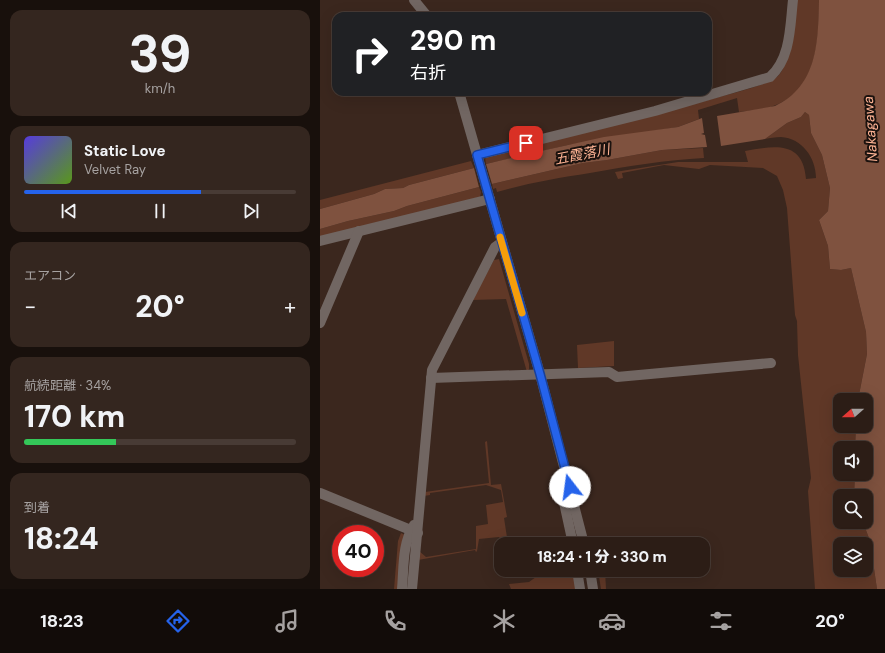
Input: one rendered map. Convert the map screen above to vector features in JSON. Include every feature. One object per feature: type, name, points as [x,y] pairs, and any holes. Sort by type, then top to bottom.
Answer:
[{"type":"street","points":[[414,0],[424,12]]},
{"type":"street","points":[[712,94],[770,77],[776,72],[787,49],[793,0]]},
{"type":"street","points":[[460,96],[540,374],[582,537]]},
{"type":"street","points":[[478,159],[705,96]]},
{"type":"street","points":[[320,241],[488,194]]},
{"type":"street","points":[[320,323],[359,231]]},
{"type":"street","points":[[412,589],[414,532],[419,516],[432,370],[495,247],[502,242]]},
{"type":"street","points":[[431,378],[609,372],[617,378],[771,363]]},
{"type":"street","points":[[567,474],[560,484],[571,537]]},
{"type":"street","points":[[320,493],[414,532]]},
{"type":"street","points":[[402,589],[408,536],[414,532]]},
{"type":"street","points":[[578,577],[580,589]]},
{"type":"street","points":[[591,577],[593,589]]},
{"type":"shaded area","points":[[796,0],[819,0],[816,46],[808,75],[800,87],[790,97],[776,105],[763,109],[739,112],[737,98],[698,110],[699,119],[678,127],[568,145],[486,164],[485,157],[658,114],[766,83],[778,76],[783,70],[789,51]]},
{"type":"shaded area","points":[[805,112],[809,115],[811,133],[822,155],[830,188],[828,211],[819,220],[828,246],[830,269],[841,270],[851,268],[866,332],[867,354],[859,393],[833,393],[833,433],[856,433],[855,441],[833,441],[833,481],[855,481],[854,489],[833,489],[833,529],[866,529],[869,537],[833,537],[833,577],[873,577],[873,562],[877,589],[815,589],[808,491],[811,478],[798,355],[797,321],[795,315],[787,208],[783,190],[777,176],[763,168],[710,165],[699,169],[664,165],[622,173],[623,178],[618,179],[615,172],[678,162],[748,162],[745,151],[776,147],[785,148],[799,157],[804,166],[806,179],[816,178],[813,163],[806,150],[801,145],[789,138],[779,137],[765,139],[787,123],[801,117]]},
{"type":"shaded area","points":[[703,148],[704,158],[618,168],[543,181],[497,192],[496,188],[493,189],[492,184],[583,163],[662,150]]},
{"type":"shaded area","points":[[471,161],[474,168],[409,185],[403,188],[385,189],[374,194],[320,209],[320,200]]},
{"type":"shaded area","points":[[479,187],[481,192],[480,197],[320,239],[320,229],[394,211],[407,206]]},
{"type":"shaded area","points":[[499,259],[529,364],[529,369],[527,372],[506,299],[472,300],[494,260]]},
{"type":"shaded area","points":[[614,341],[614,366],[578,368],[577,345]]},
{"type":"shaded area","points":[[487,441],[491,485],[501,484],[507,517],[504,518],[507,537],[479,539],[476,552],[475,550],[418,560],[419,551],[426,557],[476,549],[476,526],[488,524],[486,505],[503,502],[501,490],[486,485],[430,493],[430,495],[424,496],[425,492],[489,483],[485,442]]},
{"type":"shaded area","points":[[401,533],[405,535],[399,589],[394,589],[398,541]]},
{"type":"shaded area","points":[[536,577],[577,577],[579,589],[511,589],[509,584],[529,582]]},
{"type":"shaded area","points":[[599,577],[605,577],[606,589],[601,589]]},
{"type":"water","name":"Nakagawa","points":[[819,0],[885,0],[885,589],[877,589],[873,562],[873,537],[869,537],[866,529],[873,529],[873,489],[854,489],[855,481],[873,481],[873,441],[855,441],[856,433],[873,433],[873,393],[859,393],[867,354],[866,332],[851,268],[841,270],[830,269],[828,246],[819,220],[828,211],[830,188],[822,155],[811,133],[809,115],[805,112],[801,117],[787,123],[765,139],[721,146],[717,116],[775,106],[789,97],[800,87],[808,74],[813,61],[818,31]]},
{"type":"water","name":"五霞落川","points":[[702,118],[704,133],[701,134],[705,135],[707,147],[662,150],[583,163],[492,184],[486,164],[604,137],[678,127]]},
{"type":"water","points":[[474,168],[479,187],[407,206],[394,211],[320,229],[320,209],[374,194],[385,189],[403,188],[409,185]]},
{"type":"slow traffic","points":[[500,237],[522,313]]},
{"type":"route","points":[[526,143],[477,155],[540,374],[570,487]]}]
